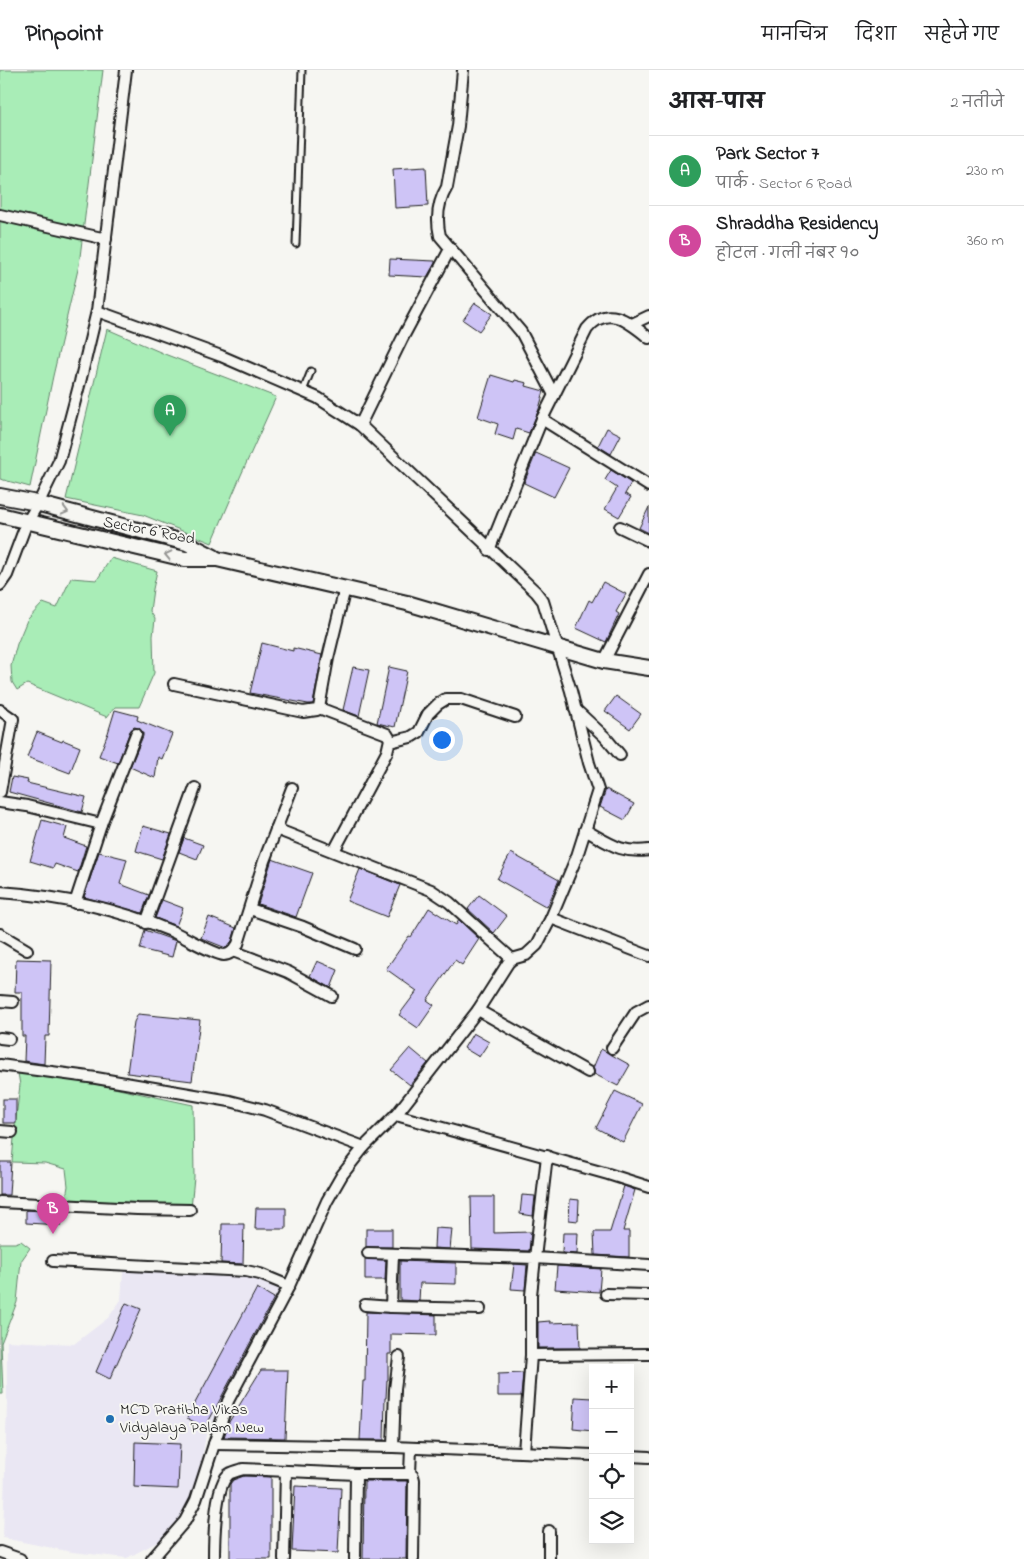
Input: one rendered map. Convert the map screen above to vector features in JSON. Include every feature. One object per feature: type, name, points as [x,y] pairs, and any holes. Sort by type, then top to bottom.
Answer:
[{"type":"street","points":[[0,585],[6,575],[27,522],[59,461],[97,311],[126,70]]},
{"type":"street","points":[[463,70],[458,126],[447,187],[442,195],[437,222],[440,236],[521,332],[554,394]]},
{"type":"street","points":[[0,215],[106,239]]},
{"type":"street","points":[[360,425],[402,339],[450,249]]},
{"type":"street","points":[[97,311],[212,353],[303,391],[360,425],[489,550],[536,592],[547,610],[598,790],[577,856],[551,918],[537,945],[526,955],[512,959],[478,1010],[396,1114],[342,1175],[327,1201],[289,1286],[228,1401],[196,1500],[185,1521],[152,1559]]},
{"type":"street","points":[[489,550],[542,419],[583,336],[592,323],[609,315],[632,324],[649,338]]},
{"type":"street","points":[[632,324],[649,316]]},
{"type":"street","points":[[542,419],[649,486]]},
{"type":"street","name":"Sector 6 Road","points":[[0,496],[38,504],[187,543],[217,558]]},
{"type":"street","name":"Sector 6 Road","points":[[0,515],[185,559],[217,558]]},
{"type":"street","points":[[620,527],[649,541]]},
{"type":"street","points":[[217,558],[407,603],[604,661],[649,668]]},
{"type":"street","points":[[604,661],[649,574]]},
{"type":"street","points":[[319,708],[344,588]]},
{"type":"street","points":[[174,684],[303,712],[319,708],[387,734],[390,737],[387,752],[334,851]]},
{"type":"street","points":[[390,742],[411,737],[419,732],[428,714],[446,699],[461,699],[515,717]]},
{"type":"street","points":[[575,708],[605,737],[620,755]]},
{"type":"street","points":[[0,710],[13,719],[0,792]]},
{"type":"street","points":[[74,903],[101,824],[136,734]]},
{"type":"street","points":[[146,922],[195,788]]},
{"type":"street","points":[[0,892],[31,895],[74,903],[146,922],[219,953],[228,954],[238,944],[264,861],[292,788]]},
{"type":"street","points":[[0,802],[27,806],[101,824]]},
{"type":"street","points":[[276,829],[431,890],[449,902],[512,959]]},
{"type":"street","points":[[585,830],[620,849],[638,852],[649,850]]},
{"type":"street","points":[[250,909],[303,927],[355,949]]},
{"type":"street","points":[[551,918],[649,956]]},
{"type":"street","points":[[0,934],[27,950]]},
{"type":"street","points":[[233,951],[288,972],[332,996]]},
{"type":"street","points":[[0,1001],[13,1002]]},
{"type":"street","points":[[612,1048],[636,1012],[649,1003]]},
{"type":"street","points":[[478,1010],[588,1072]]},
{"type":"street","points":[[0,1066],[88,1076],[230,1101],[265,1110],[364,1148]]},
{"type":"street","points":[[396,1114],[547,1156],[649,1187]]},
{"type":"street","points":[[0,1131],[12,1132]]},
{"type":"street","points":[[524,1452],[531,1354],[531,1295],[547,1156]]},
{"type":"street","points":[[5,1202],[190,1210]]},
{"type":"street","points":[[368,1253],[535,1258],[649,1265]]},
{"type":"street","points":[[391,1307],[393,1254]]},
{"type":"street","points":[[53,1261],[246,1271],[260,1274],[289,1286]]},
{"type":"street","points":[[606,1294],[649,1295]]},
{"type":"street","points":[[365,1305],[480,1309]]},
{"type":"street","points":[[531,1354],[649,1354]]},
{"type":"street","points":[[392,1447],[395,1389],[399,1357]]},
{"type":"street","points":[[214,1444],[392,1447],[589,1455]]},
{"type":"street","points":[[411,1448],[410,1474],[414,1480],[412,1559]]},
{"type":"street","points":[[634,1456],[649,1457]]},
{"type":"street","points":[[214,1559],[218,1496],[221,1485],[229,1474],[243,1469],[356,1474],[410,1474]]},
{"type":"street","points":[[284,1559],[286,1470]]},
{"type":"street","points":[[355,1559],[356,1474]]},
{"type":"street","points":[[549,1531],[549,1559]]},
{"type":"street","points":[[0,1552],[20,1559]]},
{"type":"lane","points":[[296,244],[302,70]]},
{"type":"lane","points":[[303,391],[311,371]]},
{"type":"shaded area","name":"MCD Pratibha Vikas Vidyalaya Palam New","points":[[123,1272],[156,1272],[250,1278],[271,1283],[283,1289],[206,1435],[202,1459],[190,1501],[165,1538],[127,1558],[72,1552],[3,1538],[7,1341],[74,1344],[108,1318],[121,1300]]},
{"type":"green space","points":[[0,70],[103,70],[79,265],[30,487],[0,479]]},
{"type":"green space","points":[[107,329],[167,355],[276,397],[212,543],[143,515],[66,499]]},
{"type":"green space","points":[[111,558],[157,571],[150,611],[155,619],[153,636],[154,673],[139,707],[115,707],[107,717],[27,684],[17,690],[12,682],[11,666],[17,644],[27,620],[43,603],[57,608],[71,578],[97,580]]},
{"type":"green space","points":[[18,1073],[86,1082],[193,1105],[194,1177],[191,1208],[188,1212],[120,1214],[64,1208],[68,1186],[66,1169],[45,1163],[12,1162],[20,1085]]},
{"type":"green space","points":[[21,1241],[30,1248],[21,1261],[17,1302],[1,1343],[3,1394],[0,1394],[0,1243]]},
{"type":"building","points":[[426,167],[428,206],[395,208],[393,169]]},
{"type":"building","points":[[390,259],[435,261],[435,263],[427,277],[389,275]]},
{"type":"building","points":[[475,303],[492,314],[479,331],[463,320]]},
{"type":"building","points":[[491,375],[514,382],[515,380],[527,383],[526,386],[544,391],[529,433],[516,429],[513,440],[495,434],[498,424],[478,417]]},
{"type":"building","points":[[607,428],[621,435],[611,454],[598,446]]},
{"type":"building","points":[[536,453],[569,468],[554,497],[524,483]]},
{"type":"building","points":[[611,470],[631,483],[625,494],[631,497],[619,517],[605,509],[617,488],[605,480]]},
{"type":"building","points":[[649,507],[649,533],[639,528]]},
{"type":"building","points":[[603,582],[626,594],[616,612],[619,614],[606,642],[576,628],[589,600],[592,602]]},
{"type":"building","points":[[262,643],[293,651],[293,648],[322,655],[313,704],[250,693]]},
{"type":"building","points":[[353,667],[369,670],[359,716],[343,710]]},
{"type":"building","points":[[389,667],[407,671],[395,727],[377,723]]},
{"type":"building","points":[[616,696],[641,714],[630,729],[605,711]]},
{"type":"building","points":[[115,710],[138,716],[137,720],[172,734],[162,759],[158,757],[155,778],[130,767],[143,736],[143,732],[139,728],[134,727],[130,731],[118,763],[99,756]]},
{"type":"building","points":[[37,732],[80,747],[70,773],[27,757]]},
{"type":"building","points":[[12,777],[28,780],[27,783],[86,797],[82,812],[9,792]]},
{"type":"building","points":[[606,789],[634,804],[625,820],[600,807]]},
{"type":"building","points":[[42,820],[67,827],[64,838],[86,846],[78,872],[55,864],[53,868],[30,861]]},
{"type":"building","points":[[143,826],[171,834],[162,859],[136,851]]},
{"type":"building","points":[[184,838],[203,845],[197,859],[179,852]]},
{"type":"building","points":[[99,852],[127,859],[120,884],[149,895],[142,913],[84,897]]},
{"type":"building","points":[[511,853],[559,880],[547,907],[497,879]]},
{"type":"building","points":[[272,859],[312,873],[296,917],[258,904]]},
{"type":"building","points":[[360,869],[400,885],[387,917],[347,901]]},
{"type":"building","points":[[479,895],[507,916],[494,933],[468,909]]},
{"type":"building","points":[[162,900],[183,908],[176,926],[155,918]]},
{"type":"building","points":[[429,908],[456,925],[459,920],[479,939],[462,965],[455,960],[427,1000],[434,1005],[418,1028],[399,1015],[417,991],[386,969],[409,936],[411,937]]},
{"type":"building","points":[[209,917],[236,928],[232,941],[226,948],[201,938]]},
{"type":"building","points":[[145,930],[176,941],[172,957],[140,949]]},
{"type":"building","points":[[16,959],[51,960],[49,1036],[45,1036],[44,1064],[24,1061],[25,1036],[22,1036],[22,992],[15,992]]},
{"type":"building","points":[[317,961],[338,970],[331,988],[310,976]]},
{"type":"building","points":[[138,1014],[200,1020],[192,1081],[127,1073],[134,1022]]},
{"type":"building","points":[[473,1033],[489,1042],[479,1057],[464,1048]]},
{"type":"building","points":[[410,1048],[428,1063],[410,1085],[391,1070]]},
{"type":"building","points":[[601,1049],[630,1065],[618,1086],[594,1074],[593,1068]]},
{"type":"building","points":[[615,1091],[642,1104],[623,1142],[596,1128]]},
{"type":"building","points":[[3,1099],[16,1099],[16,1123],[3,1123]]},
{"type":"building","points":[[0,1162],[11,1162],[9,1195],[0,1195]]},
{"type":"building","points":[[624,1186],[635,1190],[623,1231],[629,1231],[629,1257],[595,1255],[594,1232],[610,1232]]},
{"type":"building","points":[[522,1195],[535,1196],[533,1216],[520,1214]]},
{"type":"building","points":[[471,1197],[494,1197],[494,1233],[531,1232],[529,1251],[472,1249]]},
{"type":"building","points":[[570,1199],[579,1200],[578,1221],[569,1220]]},
{"type":"building","points":[[256,1208],[286,1208],[286,1229],[255,1229]]},
{"type":"building","points":[[26,1210],[62,1212],[61,1225],[26,1223]]},
{"type":"building","points":[[222,1224],[244,1224],[243,1264],[221,1263]]},
{"type":"building","points":[[435,1228],[452,1229],[450,1249],[434,1248]]},
{"type":"building","points":[[366,1229],[392,1229],[392,1247],[366,1247]]},
{"type":"building","points":[[563,1233],[578,1233],[577,1254],[562,1253]]},
{"type":"building","points":[[365,1259],[386,1260],[385,1280],[365,1280]]},
{"type":"building","points":[[400,1261],[456,1263],[456,1284],[420,1283],[419,1301],[400,1300]]},
{"type":"building","points":[[514,1264],[527,1265],[525,1290],[511,1289]]},
{"type":"building","points":[[557,1266],[601,1269],[599,1292],[555,1289]]},
{"type":"building","points":[[257,1288],[274,1298],[205,1428],[187,1418]]},
{"type":"building","points":[[126,1303],[141,1309],[110,1379],[96,1372]]},
{"type":"building","points":[[366,1312],[436,1315],[436,1335],[391,1334],[391,1354],[388,1354],[388,1380],[385,1398],[384,1440],[360,1440],[363,1381],[365,1381]]},
{"type":"building","points":[[550,1321],[550,1323],[579,1322],[580,1348],[538,1348],[538,1322]]},
{"type":"building","points":[[261,1370],[288,1370],[285,1438],[224,1437],[229,1422]]},
{"type":"building","points":[[523,1373],[521,1396],[498,1396],[498,1374]]},
{"type":"building","points":[[575,1397],[589,1398],[589,1431],[573,1429]]},
{"type":"building","points":[[135,1442],[180,1444],[178,1489],[134,1487]]},
{"type":"building","points":[[244,1476],[271,1477],[271,1559],[230,1559],[230,1484],[233,1480]]},
{"type":"building","points":[[364,1481],[407,1481],[406,1559],[363,1559]]},
{"type":"building","points":[[295,1486],[341,1488],[338,1553],[292,1551]]},
{"type":"place","name":"Park Sector 7","points":[[170,436]]},
{"type":"place","name":"Shraddha Residency","points":[[53,1234]]},
{"type":"place","name":"MCD Pratibha Vikas Vidyalaya Palam New","points":[[110,1419]]}]
